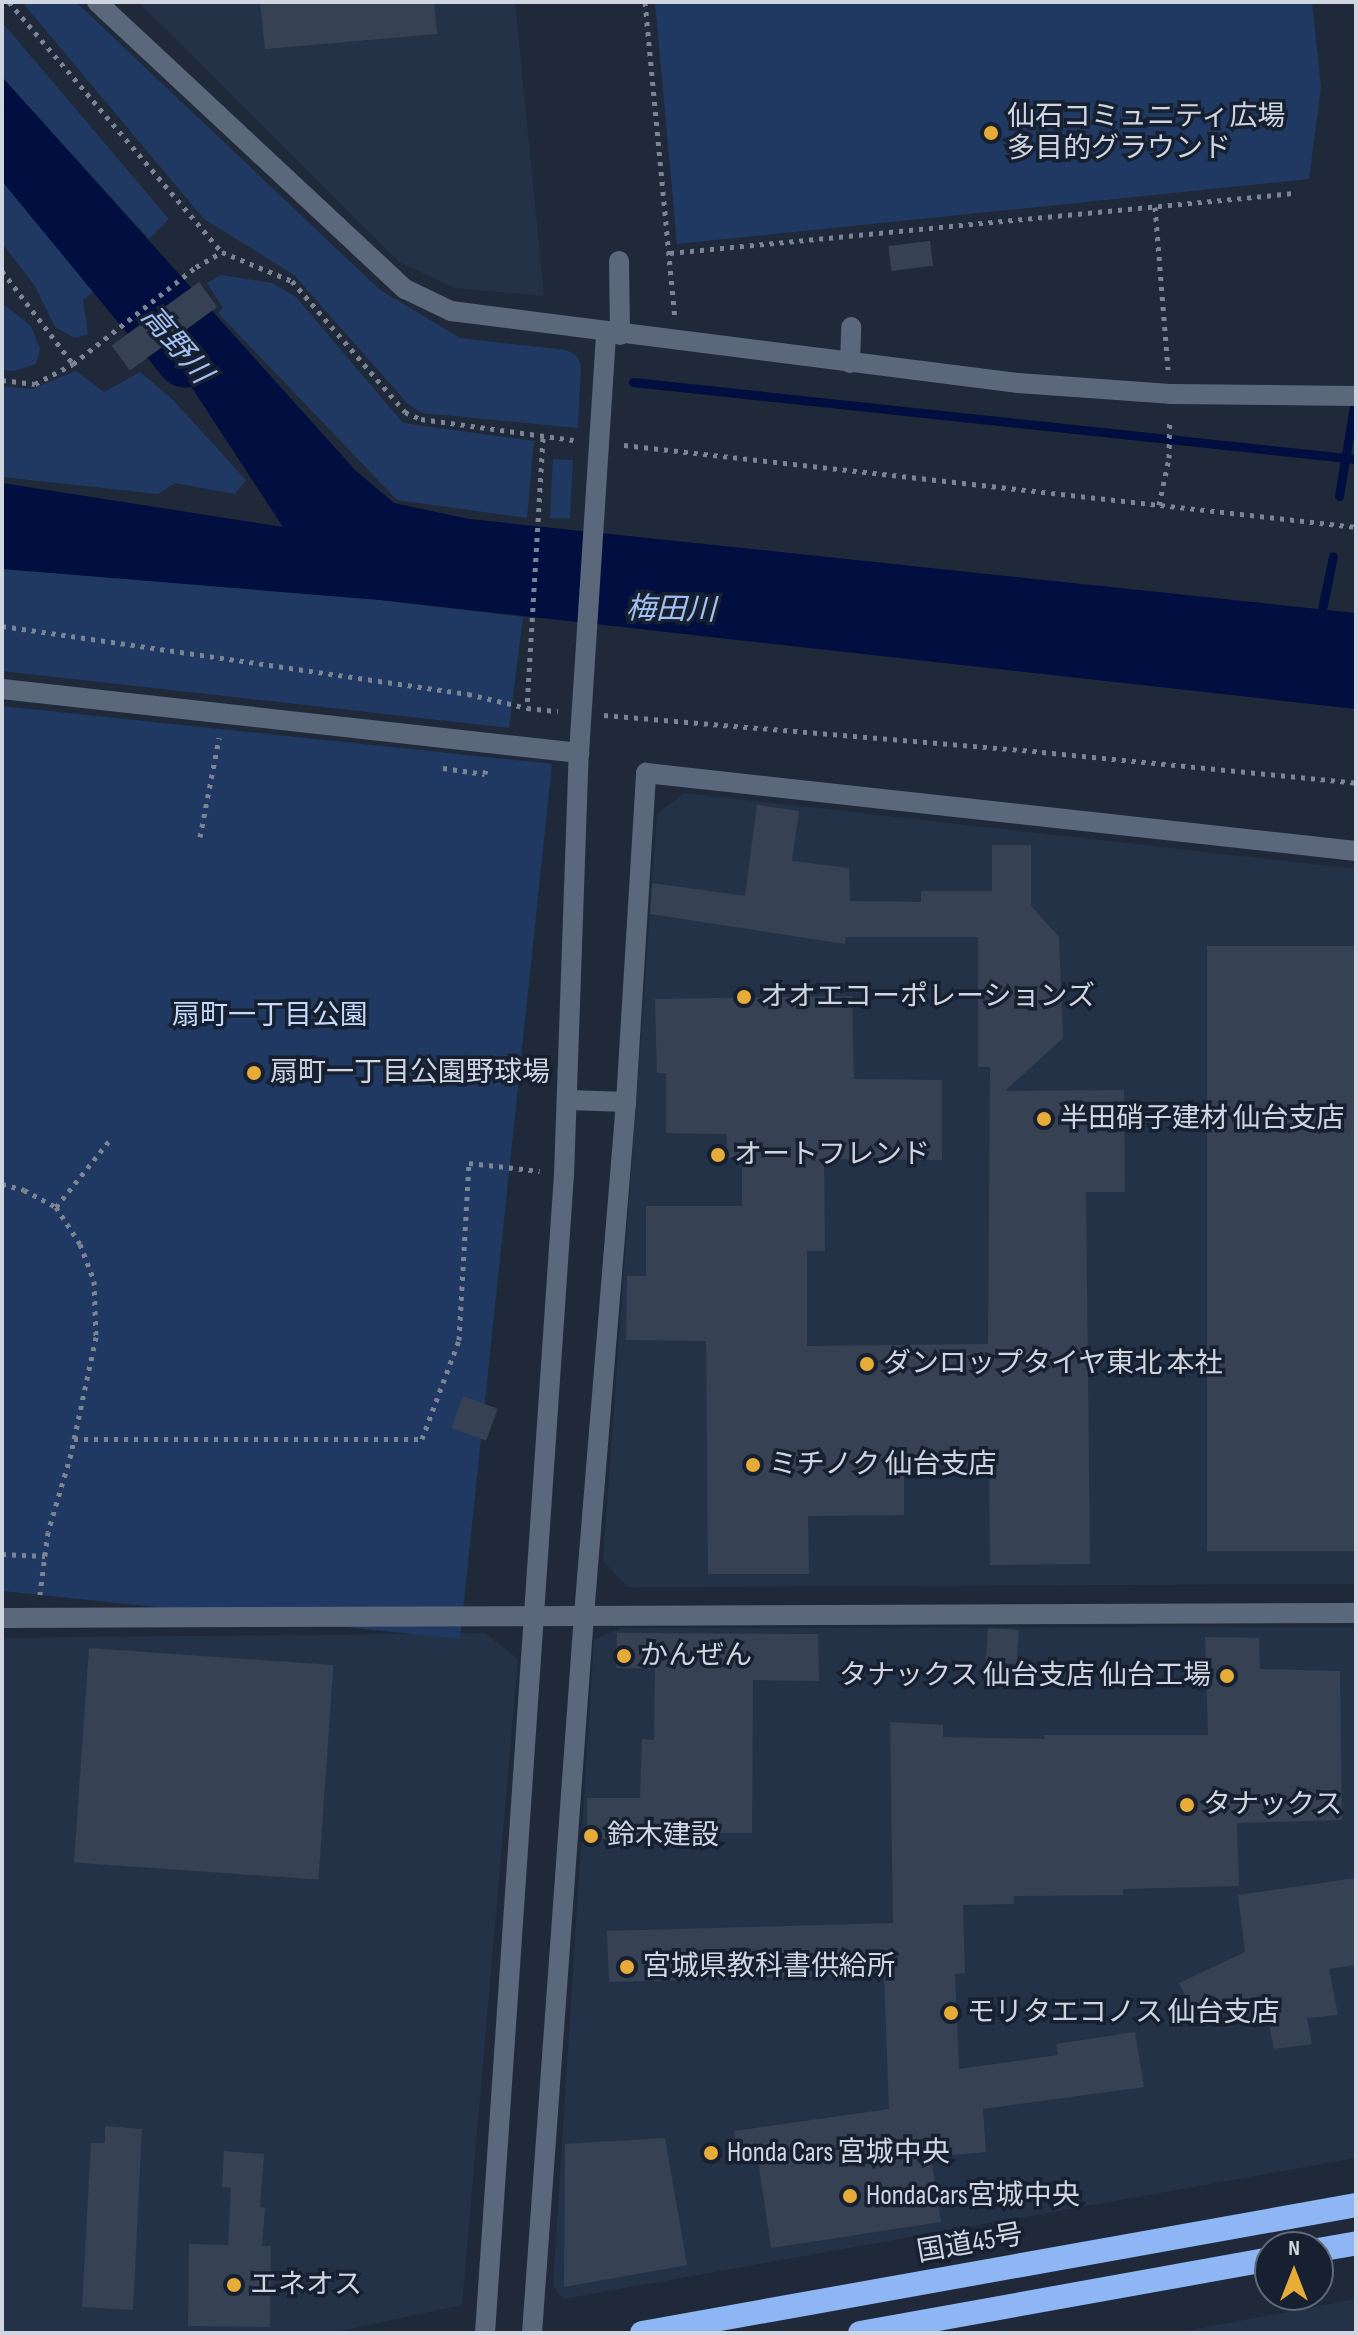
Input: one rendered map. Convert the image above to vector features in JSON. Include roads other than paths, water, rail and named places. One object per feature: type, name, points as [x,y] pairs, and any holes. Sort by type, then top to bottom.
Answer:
[{"type":"highway","name":"国道45号","points":[[642,2333],[1356,2205]]},
{"type":"highway","points":[[1334,2247],[1356,2243]]},
{"type":"highway","points":[[860,2333],[1254,2262]]},
{"type":"street","points":[[97,2],[405,289],[451,311],[613,334],[1018,383],[1170,394],[1356,396]]},
{"type":"street","points":[[485,2333],[564,1175],[579,753],[597,463],[619,261]]},
{"type":"street","points":[[850,363],[851,327]]},
{"type":"street","points":[[2,689],[579,753]]},
{"type":"street","points":[[532,2333],[584,1615],[626,1102],[646,773],[1356,851]]},
{"type":"street","points":[[568,1100],[626,1102]]},
{"type":"street","points":[[2,1618],[1356,1613]]},
{"type":"water","name":"梅田川","points":[[2,77],[355,470],[394,503],[469,519],[1356,613],[1356,709],[380,600],[2,569],[2,483],[283,527],[83,221],[2,123]]},
{"type":"waterway","name":"高野川","points":[[2,137],[185,360]]},
{"type":"waterway","points":[[633,382],[1356,459]]},
{"type":"waterway","points":[[1339,496],[1356,394]]},
{"type":"waterway","points":[[1320,619],[1333,556]]},
{"type":"place","name":"仙石コミュニティ広場 多目的グラウンド","points":[[991,133]]},
{"type":"place","name":"オオエコーポレーションズ","points":[[744,997]]},
{"type":"place","name":"扇町一丁目公園野球場","points":[[254,1073]]},
{"type":"place","name":"半田硝子建材 仙台支店","points":[[1044,1119]]},
{"type":"place","name":"オートフレンド","points":[[718,1155]]},
{"type":"place","name":"ダンロップタイヤ東北 本社","points":[[867,1364]]},
{"type":"place","name":"ミチノク 仙台支店","points":[[753,1465]]},
{"type":"place","name":"かんぜん","points":[[624,1656]]},
{"type":"place","name":"タナックス 仙台支店 仙台工場","points":[[1227,1676]]},
{"type":"place","name":"タナックス","points":[[1187,1805]]},
{"type":"place","name":"鈴木建設","points":[[591,1836]]},
{"type":"place","name":"宮城県教科書供給所","points":[[627,1967]]},
{"type":"place","name":"モリタエコノス 仙台支店","points":[[951,2013]]},
{"type":"place","name":"Honda Cars 宮城中央","points":[[711,2153]]},
{"type":"place","name":"HondaCars宮城中央","points":[[850,2196]]},
{"type":"place","name":"エネオス","points":[[234,2285]]},
{"type":"park label","name":"扇町一丁目公園","points":[[270,1016]]}]
